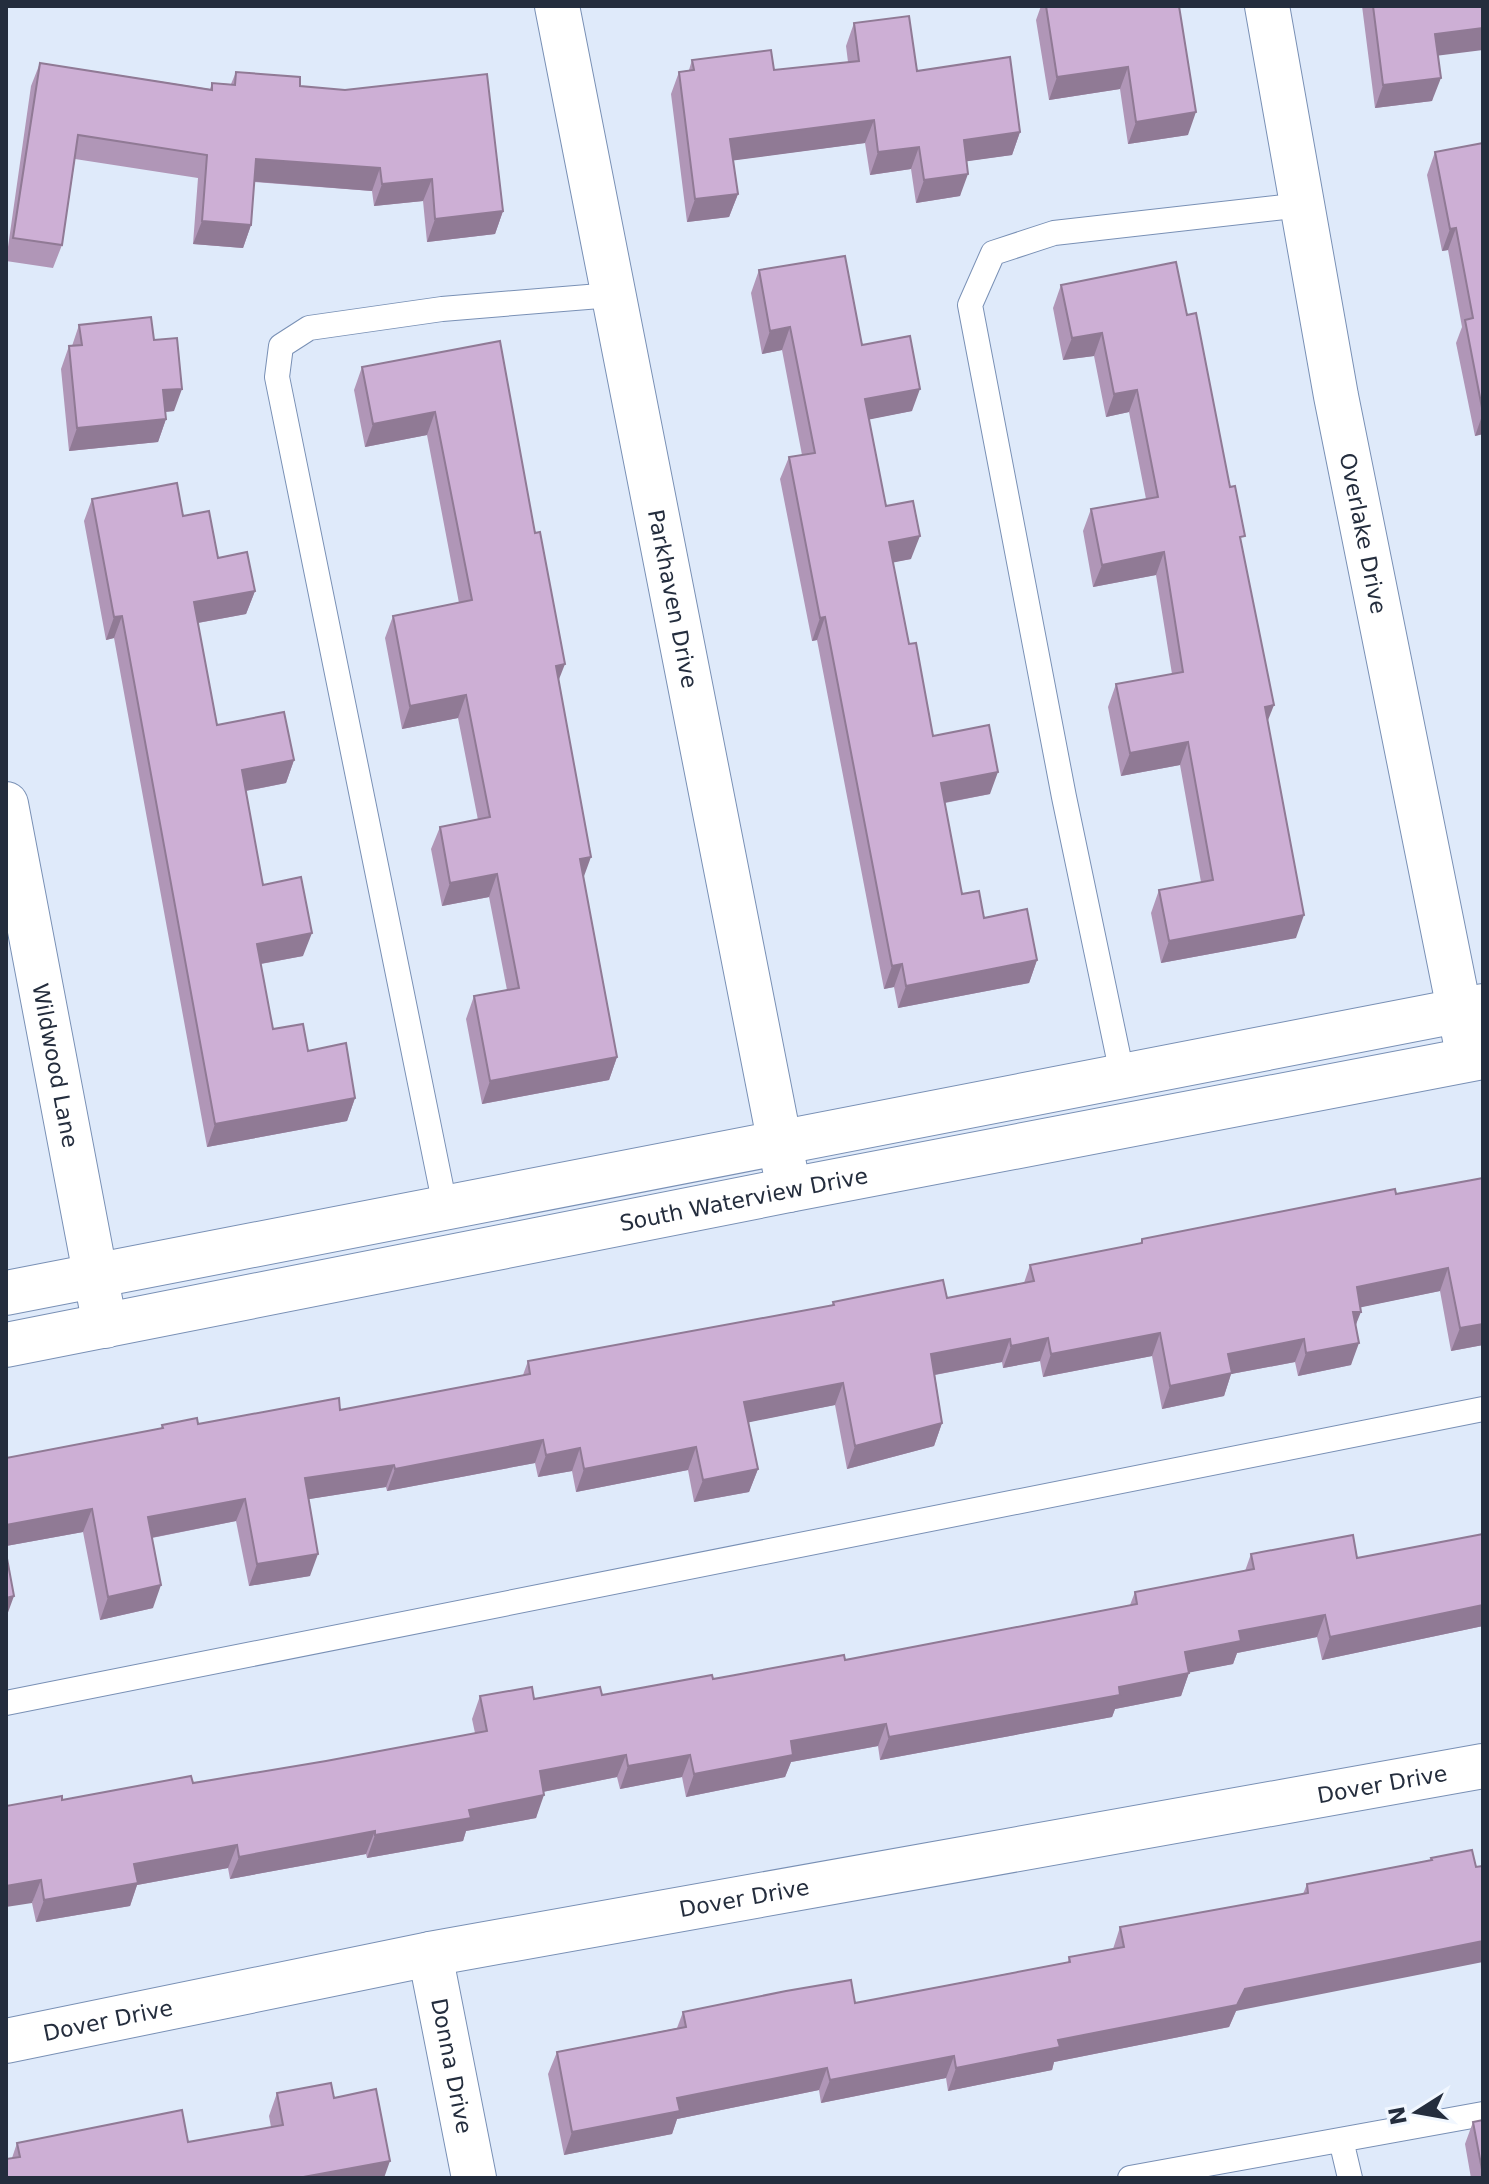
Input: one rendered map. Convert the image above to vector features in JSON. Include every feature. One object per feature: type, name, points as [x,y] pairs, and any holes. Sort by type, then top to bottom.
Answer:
[{"type":"street","name":"Parkhaven Drive","points":[[557,6],[789,1190]]},
{"type":"street","name":"Overlake Drive","points":[[1267,6],[1336,396],[1471,1008],[1476,1058]]},
{"type":"street","name":"Wildwood Lane","points":[[6,804],[105,1326]]},
{"type":"street","points":[[6,1293],[1471,1008]]},
{"type":"street","name":"South Waterview Drive","points":[[6,1345],[1476,1058]]},
{"type":"street","name":"Dover Drive","points":[[6,2041],[430,1954],[1483,1766]]},
{"type":"street","name":"Donna Drive","points":[[430,1954],[474,2178]]},
{"type":"lane","points":[[1122,1074],[1064,797],[970,305],[993,253],[1054,233],[1302,205]]},
{"type":"lane","points":[[445,1206],[277,377],[281,346],[309,328],[442,309],[612,295]]},
{"type":"lane","points":[[6,1703],[1483,1409]]},
{"type":"lane","points":[[1130,2178],[1483,2114]]},
{"type":"lane","points":[[1341,2140],[1350,2178]]},
{"type":"building","points":[[1046,6],[1179,6],[1196,112],[1136,122],[1128,67],[1057,77]]},
{"type":"building","points":[[1373,6],[1483,6],[1483,28],[1435,34],[1441,78],[1383,85]]},
{"type":"building","points":[[909,16],[917,71],[1010,57],[1020,132],[964,140],[968,174],[924,180],[919,147],[878,152],[874,120],[730,139],[738,194],[695,199],[679,72],[694,70],[692,60],[771,50],[774,70],[859,61],[854,23]]},
{"type":"building","points":[[40,63],[212,90],[212,83],[235,85],[236,72],[300,77],[300,86],[345,90],[487,74],[503,211],[435,219],[432,179],[382,184],[380,168],[256,159],[251,225],[202,221],[207,155],[78,135],[62,245],[13,238]]},
{"type":"building","points":[[1483,143],[1483,413],[1465,320],[1473,318],[1456,228],[1450,229],[1435,152]]},
{"type":"building","points":[[845,256],[862,345],[910,336],[920,389],[865,399],[886,506],[913,501],[920,536],[889,542],[909,644],[916,643],[933,736],[989,725],[998,772],[941,783],[962,894],[979,891],[984,918],[1027,909],[1037,960],[906,986],[902,964],[892,966],[825,617],[820,618],[789,457],[815,453],[790,327],[770,331],[759,270]]},
{"type":"building","points":[[1176,262],[1187,315],[1196,313],[1230,487],[1235,486],[1245,536],[1240,537],[1274,705],[1265,707],[1304,915],[1169,941],[1159,890],[1213,880],[1188,742],[1130,753],[1116,684],[1183,672],[1164,552],[1102,565],[1091,509],[1158,497],[1137,390],[1114,394],[1102,333],[1072,338],[1061,285]]},
{"type":"building","points":[[151,317],[154,340],[177,338],[182,389],[163,390],[166,419],[77,428],[69,346],[82,345],[79,325]]},
{"type":"building","points":[[500,341],[535,533],[540,532],[565,664],[556,666],[591,857],[580,859],[617,1057],[490,1081],[474,996],[519,988],[497,874],[450,883],[440,827],[490,817],[466,695],[410,706],[393,616],[472,600],[435,412],[373,424],[362,367]]},
{"type":"building","points":[[177,483],[183,516],[209,511],[218,558],[247,552],[255,591],[194,602],[217,725],[284,712],[294,760],[242,770],[263,885],[301,877],[312,933],[257,944],[273,1029],[303,1024],[308,1051],[346,1043],[355,1098],[215,1124],[122,616],[114,617],[92,499]]},
{"type":"building","points":[[1483,1178],[1483,1324],[1460,1328],[1448,1268],[1357,1287],[1361,1312],[1353,1312],[1359,1343],[1306,1353],[1304,1339],[1228,1354],[1232,1373],[1170,1386],[1160,1333],[1051,1354],[1048,1338],[1011,1346],[1010,1339],[931,1354],[942,1423],[855,1446],[843,1383],[744,1402],[758,1469],[703,1480],[696,1447],[584,1469],[580,1448],[546,1455],[543,1440],[395,1469],[394,1465],[305,1478],[318,1554],[257,1564],[245,1499],[148,1517],[161,1585],[108,1597],[92,1509],[6,1525],[6,1458],[163,1428],[162,1425],[197,1418],[198,1424],[339,1398],[340,1410],[530,1374],[528,1361],[834,1305],[833,1302],[943,1280],[947,1298],[1034,1281],[1030,1265],[1142,1243],[1142,1239],[1395,1189],[1396,1194]]},
{"type":"building","points":[[1483,1534],[1483,1605],[1330,1637],[1325,1615],[1239,1631],[1241,1641],[1185,1652],[1189,1673],[1119,1687],[1120,1695],[889,1737],[886,1724],[791,1741],[793,1755],[694,1774],[690,1755],[628,1766],[626,1755],[540,1771],[544,1795],[469,1810],[471,1818],[375,1835],[375,1831],[239,1857],[237,1845],[134,1864],[138,1883],[44,1900],[41,1880],[6,1886],[6,1806],[62,1796],[62,1800],[191,1776],[193,1783],[487,1731],[480,1696],[532,1687],[534,1699],[600,1687],[602,1695],[844,1655],[845,1660],[1137,1604],[1135,1592],[1254,1569],[1251,1554],[1353,1535],[1357,1558]]},
{"type":"building","points":[[6,1553],[14,1596],[6,1598]]},
{"type":"building","points":[[1472,1850],[1476,1867],[1483,1866],[1483,1941],[1245,1989],[1237,2005],[1058,2040],[1060,2047],[956,2068],[954,2056],[830,2080],[827,2068],[677,2098],[680,2111],[572,2132],[557,2052],[686,2027],[683,2012],[851,1980],[855,2003],[1070,1962],[1069,1957],[1124,1947],[1120,1927],[1308,1893],[1307,1884]]},
{"type":"building","points":[[331,2083],[334,2098],[376,2089],[390,2161],[298,2178],[6,2178],[6,2159],[20,2157],[17,2143],[182,2110],[188,2142],[283,2125],[277,2093]]},
{"type":"building","points":[[1483,2120],[1483,2175],[1473,2122]]}]
